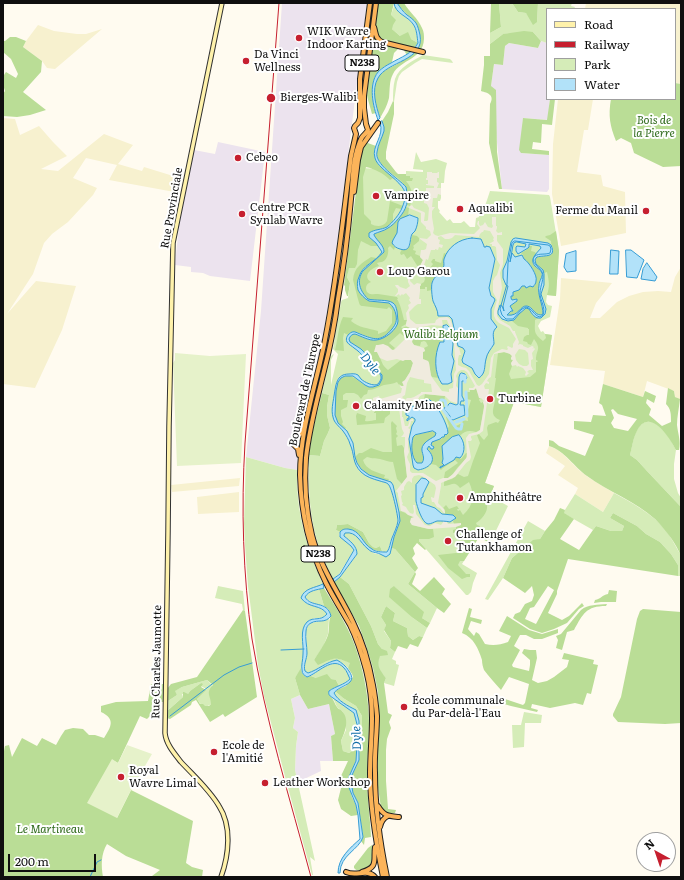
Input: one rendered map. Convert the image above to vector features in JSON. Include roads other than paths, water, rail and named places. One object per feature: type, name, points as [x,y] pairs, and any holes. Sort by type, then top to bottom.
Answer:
[{"type":"highway","name":"Boulevard de l'Europe","points":[[370,3],[360,78],[360,113],[358,123],[354,128],[356,134],[351,156],[333,296],[321,360],[303,436],[300,474],[304,519],[310,542],[327,585],[356,638],[369,685],[372,716],[370,774],[371,789],[376,844],[383,877]]},
{"type":"highway","name":"Boulevard de l'Europe","points":[[376,3],[364,96],[364,108],[368,131],[362,136],[356,152],[336,315],[308,439],[306,488],[312,536],[317,551],[331,583],[356,629],[370,670],[377,715],[374,774],[376,804],[387,877]]},
{"type":"highway","points":[[373,25],[377,38],[380,41],[421,51]]},
{"type":"highway","points":[[358,123],[362,122],[366,124]]},
{"type":"highway","points":[[351,200],[354,192],[358,160],[362,147],[378,123]]},
{"type":"highway","points":[[356,134],[362,136]]},
{"type":"highway","points":[[294,438],[300,434],[304,415],[308,411]]},
{"type":"highway","points":[[294,445],[298,449],[301,458]]},
{"type":"highway","points":[[376,804],[381,812],[389,816],[399,817]]},
{"type":"highway","points":[[380,832],[382,820],[389,816]]},
{"type":"highway","points":[[346,872],[349,874],[367,871],[375,862],[376,844]]},
{"type":"highway","points":[[362,872],[371,874],[375,877]]},
{"type":"main road","name":"Rue Provinciale","points":[[169,443],[173,243],[222,3]]},
{"type":"main road","name":"Rue Charles Jaumotte","points":[[169,443],[165,736],[171,749],[220,807],[225,819],[228,851],[221,877]]},
{"type":"water","points":[[394,3],[397,3],[416,23],[420,35],[420,44],[411,56],[383,72],[378,78],[375,93],[380,118],[378,120],[372,96],[375,77],[381,69],[409,53],[418,43],[417,33],[411,21],[397,10]]},
{"type":"water","name":"Dyle","points":[[382,121],[384,131],[378,146],[377,157],[387,171],[406,187],[407,202],[404,212],[393,224],[374,234],[383,247],[384,252],[363,271],[359,282],[363,293],[368,299],[388,301],[394,304],[397,311],[398,321],[393,331],[379,340],[371,340],[355,334],[350,337],[350,342],[364,352],[382,375],[382,379],[379,385],[369,387],[353,376],[345,376],[341,378],[338,382],[336,391],[335,415],[338,423],[347,431],[353,443],[355,457],[361,469],[369,475],[391,482],[393,485],[400,521],[390,554],[386,557],[372,552],[353,534],[345,533],[344,536],[354,546],[357,554],[340,577],[334,582],[333,579],[340,574],[354,550],[340,537],[340,532],[345,529],[352,530],[359,534],[366,544],[373,550],[387,552],[398,521],[390,486],[386,483],[367,477],[358,469],[349,441],[334,421],[332,412],[336,384],[341,376],[345,374],[356,374],[364,381],[374,385],[378,384],[381,379],[380,374],[372,368],[364,357],[347,342],[346,339],[348,335],[354,332],[370,338],[378,339],[392,329],[396,321],[395,311],[389,303],[369,301],[360,293],[357,286],[358,279],[363,269],[382,252],[376,243],[369,237],[369,233],[387,227],[398,216],[405,198],[405,193],[402,187],[380,166],[375,158],[374,154],[380,137],[380,123]]},
{"type":"water","points":[[410,215],[418,218],[418,223],[412,234],[408,248],[404,250],[399,249],[392,243],[397,233],[398,222],[400,219]]},
{"type":"water","points":[[472,238],[481,239],[484,247],[490,247],[495,259],[489,288],[491,296],[495,300],[491,309],[491,319],[497,327],[493,333],[494,344],[488,353],[484,372],[479,378],[472,368],[463,363],[462,360],[465,351],[463,348],[458,346],[452,319],[449,316],[438,316],[433,301],[432,289],[433,281],[443,268],[444,259],[451,247],[458,242]]},
{"type":"water","points":[[516,238],[548,243],[551,245],[551,254],[537,257],[535,260],[536,264],[543,270],[544,274],[544,285],[541,294],[546,309],[545,314],[541,318],[535,317],[529,309],[526,308],[514,320],[508,321],[502,319],[498,314],[500,305],[504,311],[503,306],[508,286],[503,278],[503,270],[513,239]],"holes":[[[517,242],[526,244],[525,247],[516,247],[518,254],[528,248],[529,244],[540,246],[541,248],[534,256],[533,263],[542,273],[539,284],[539,296],[543,314],[539,315],[531,308],[525,306],[517,313],[507,315],[513,311],[510,306],[517,301],[517,299],[512,300],[511,298],[511,296],[513,296],[513,292],[519,290],[522,286],[525,286],[526,288],[530,286],[533,287],[536,282],[531,266],[522,255],[515,257],[512,253],[510,262],[514,243]]]},
{"type":"water","points":[[611,250],[619,251],[618,274],[610,274]]},
{"type":"water","points":[[626,250],[631,250],[644,260],[637,278],[627,277]]},
{"type":"water","points":[[576,251],[576,271],[567,272],[564,267],[566,254]]},
{"type":"water","points":[[647,263],[657,277],[655,281],[641,279],[643,269]]},
{"type":"water","points":[[447,325],[450,328],[453,344],[452,355],[454,361],[451,374],[452,382],[442,384],[437,375],[436,358],[440,342],[444,342],[443,326]]},
{"type":"water","points":[[462,373],[465,374],[467,378],[462,381],[462,396],[464,401],[461,401],[460,405],[464,405],[465,415],[453,420],[449,419],[450,416],[444,409],[445,407],[447,408],[450,403],[456,405],[458,404],[459,377]]},
{"type":"water","points":[[430,400],[439,410],[448,429],[448,433],[446,435],[445,434],[444,437],[432,442],[431,445],[434,447],[433,449],[429,446],[427,449],[432,456],[432,462],[423,469],[418,470],[414,468],[413,465],[409,439],[415,419],[412,417],[407,421],[409,416],[406,415],[406,412],[409,407],[420,406],[425,401]],"holes":[[[433,431],[436,433],[435,436],[422,447],[424,458],[422,463],[417,463],[412,451],[413,437],[415,435]]]},
{"type":"water","points":[[459,435],[463,440],[464,446],[462,456],[460,458],[456,457],[454,460],[440,468],[444,465],[442,463],[442,446],[452,437]]},
{"type":"water","points":[[422,478],[429,482],[423,497],[421,498],[421,503],[435,508],[442,514],[453,515],[456,518],[450,522],[437,521],[429,524],[424,521],[416,501],[416,485]]},
{"type":"water","points":[[323,584],[324,588],[311,592],[305,597],[311,602],[326,608],[331,616],[324,621],[316,621],[311,623],[307,627],[307,653],[304,666],[305,671],[308,673],[329,662],[337,660],[344,665],[349,671],[352,679],[334,693],[341,701],[356,710],[359,721],[359,760],[352,775],[351,782],[353,793],[358,803],[363,837],[358,846],[346,857],[340,873],[338,873],[342,858],[360,839],[356,805],[348,785],[348,779],[356,761],[358,728],[354,713],[329,694],[329,691],[350,679],[344,668],[340,665],[330,664],[307,677],[302,672],[303,629],[310,620],[322,618],[327,614],[322,609],[308,604],[301,598],[307,590]]},
{"type":"waterway","points":[[515,241],[548,245],[551,249],[550,253],[537,255],[533,258],[534,262],[543,274],[540,293],[544,312],[540,317],[526,307],[522,309],[513,319],[506,319],[502,315],[500,309],[507,284],[508,263],[512,243],[515,241]]},
{"type":"waterway","points":[[465,376],[465,382]]},
{"type":"waterway","points":[[466,392],[467,416]]},
{"type":"waterway","points":[[447,409],[445,401],[441,400],[439,403],[440,405],[456,428],[461,429],[462,424]]},
{"type":"waterway","points":[[456,422],[464,419]]},
{"type":"waterway","points":[[281,650],[304,649]]},
{"type":"waterway","points":[[170,716],[224,675],[239,667],[252,663]]},
{"type":"waterway","points":[[90,877],[97,862],[101,860]]},
{"type":"railway","points":[[279,3],[245,443],[243,492],[244,541],[249,615],[257,669],[278,759],[311,877]]},
{"type":"place","name":"WIK Wavre Indoor Karting","points":[[299,38]]},
{"type":"place","name":"Da Vinci Wellness","points":[[246,61]]},
{"type":"place","name":"Bierges-Walibi","points":[[271,98]]},
{"type":"place","name":"Cebeo","points":[[238,158]]},
{"type":"place","name":"Vampire","points":[[376,196]]},
{"type":"place","name":"Aqualibi","points":[[460,209]]},
{"type":"place","name":"Ferme du Manil","points":[[646,211]]},
{"type":"place","name":"Centre PCR Synlab Wavre","points":[[242,214]]},
{"type":"place","name":"Loup Garou","points":[[380,272]]},
{"type":"place","name":"Turbine","points":[[490,399]]},
{"type":"place","name":"Calamity Mine","points":[[356,406]]},
{"type":"place","name":"Amphithéâtre","points":[[460,498]]},
{"type":"place","name":"Challenge of Tutankhamon","points":[[448,541]]},
{"type":"place","name":"École communale du Par-delà-l'Eau","points":[[404,707]]},
{"type":"place","name":"Ecole de l'Amitié","points":[[214,752]]},
{"type":"place","name":"Royal Wavre Limal","points":[[121,777]]},
{"type":"place","name":"Leather Workshop","points":[[265,783]]},
{"type":"park label","name":"Bois de la Pierre","points":[[654,127]]},
{"type":"park label","name":"Walibi Belgium","points":[[441,335]]},
{"type":"park label","name":"Le Martineau","points":[[50,830]]}]
